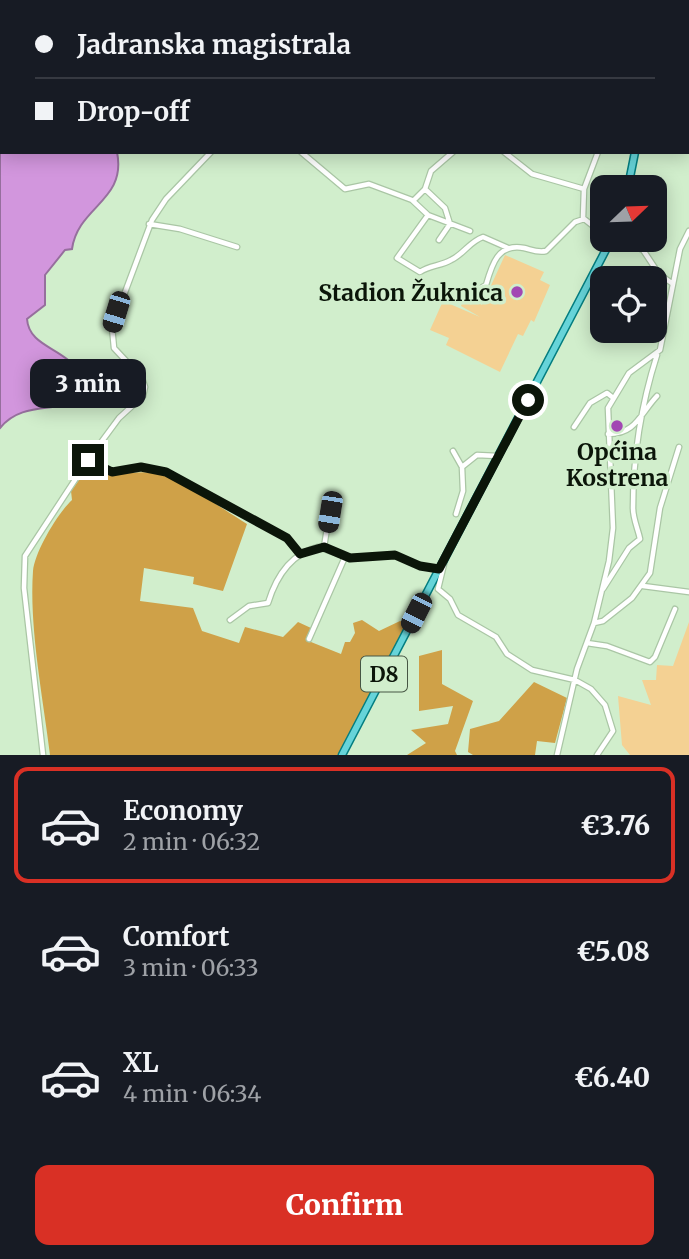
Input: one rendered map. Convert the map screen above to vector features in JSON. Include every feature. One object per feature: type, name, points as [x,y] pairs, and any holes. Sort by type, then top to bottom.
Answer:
[{"type":"main road","points":[[630,175],[635,154]]},
{"type":"main road","name":"D8","points":[[342,755],[590,282]]},
{"type":"street","points":[[43,755],[24,561],[29,546],[88,460],[119,418],[141,399],[145,390],[140,375],[116,351],[111,334],[121,296],[149,224],[166,199],[209,154]]},
{"type":"street","points":[[303,154],[345,190],[369,184],[413,201],[428,215],[470,231]]},
{"type":"street","points":[[413,201],[425,190],[431,171],[451,154]]},
{"type":"street","points":[[507,154],[532,174],[584,189]]},
{"type":"street","points":[[584,219],[584,189],[597,154]]},
{"type":"street","points":[[425,190],[445,208],[450,224]]},
{"type":"street","points":[[428,215],[397,258],[420,272],[430,266],[450,261],[465,246],[483,237],[509,248],[546,251],[575,222],[584,219]]},
{"type":"street","points":[[584,219],[590,224]]},
{"type":"street","points":[[149,224],[180,229],[237,247]]},
{"type":"street","points":[[439,240],[450,224]]},
{"type":"street","points":[[601,593],[629,548],[640,539],[633,510],[636,490],[633,467],[642,403],[667,325],[666,313],[680,249],[689,231]]},
{"type":"street","points":[[472,293],[486,285],[493,260],[509,248]]},
{"type":"street","points":[[644,252],[659,274],[673,284]]},
{"type":"street","points":[[558,755],[575,680],[601,593],[612,528],[607,415],[612,397],[629,373],[657,354]]},
{"type":"street","points":[[574,427],[590,402],[603,394],[612,397]]},
{"type":"street","points":[[608,434],[624,433],[640,420],[657,396]]},
{"type":"street","points":[[594,622],[603,621],[643,586],[652,568],[660,508],[679,447]]},
{"type":"street","points":[[453,451],[462,467],[464,491],[456,514]]},
{"type":"street","points":[[462,467],[477,455],[498,457]]},
{"type":"street","points":[[88,460],[112,472],[141,467],[166,472],[287,538],[300,554]]},
{"type":"street","points":[[324,547],[331,504]]},
{"type":"street","points":[[230,620],[249,606],[268,603],[283,571],[300,554],[324,547],[345,557],[395,555],[420,566],[439,569]]},
{"type":"street","points":[[309,639],[345,557]]},
{"type":"street","points":[[444,558],[438,589],[450,599],[458,615],[488,629],[507,654],[532,670],[575,680],[595,693],[605,705],[611,721],[612,735],[597,755]]},
{"type":"street","points":[[643,586],[689,592]]},
{"type":"street","points":[[587,643],[607,646],[650,662],[655,657],[675,609]]},
{"type":"shaded area","points":[[0,154],[117,154],[118,168],[109,193],[83,223],[76,234],[72,249],[65,250],[45,275],[45,305],[27,319],[34,336],[73,365],[79,376],[82,400],[18,414],[0,428]]},
{"type":"shaded area","points":[[505,255],[544,272],[540,280],[550,285],[534,322],[531,320],[523,336],[518,334],[500,372],[446,345],[449,338],[430,330],[443,301],[480,317],[461,306],[465,297],[482,305]]},
{"type":"shaded area","points":[[88,468],[118,474],[144,472],[162,475],[193,490],[247,524],[223,591],[193,584],[194,577],[144,568],[140,601],[193,608],[202,631],[239,643],[245,627],[283,637],[298,622],[311,628],[306,640],[341,654],[345,642],[350,642],[355,633],[353,623],[362,620],[379,631],[400,621],[407,623],[339,755],[50,755],[35,639],[33,571],[48,533],[72,500],[71,491]]},
{"type":"shaded area","points":[[689,622],[689,755],[630,755],[622,745],[618,696],[651,705],[642,680],[656,680],[657,665],[673,666]]},
{"type":"shaded area","points":[[442,650],[442,684],[473,701],[455,751],[457,755],[407,755],[426,743],[411,730],[448,724],[453,706],[419,711],[419,656]]},
{"type":"shaded area","points":[[534,682],[567,698],[555,743],[537,741],[535,755],[473,755],[468,752],[470,729],[499,721]]},
{"type":"place","name":"Stadion Žuknica","points":[[517,292]]},
{"type":"place","name":"Općina Kostrena","points":[[617,426]]},
{"type":"route","points":[[88,460],[112,472],[153,467],[166,472],[255,523],[287,538],[300,554],[324,547],[350,558],[395,555],[420,566],[439,569],[528,400]]}]
